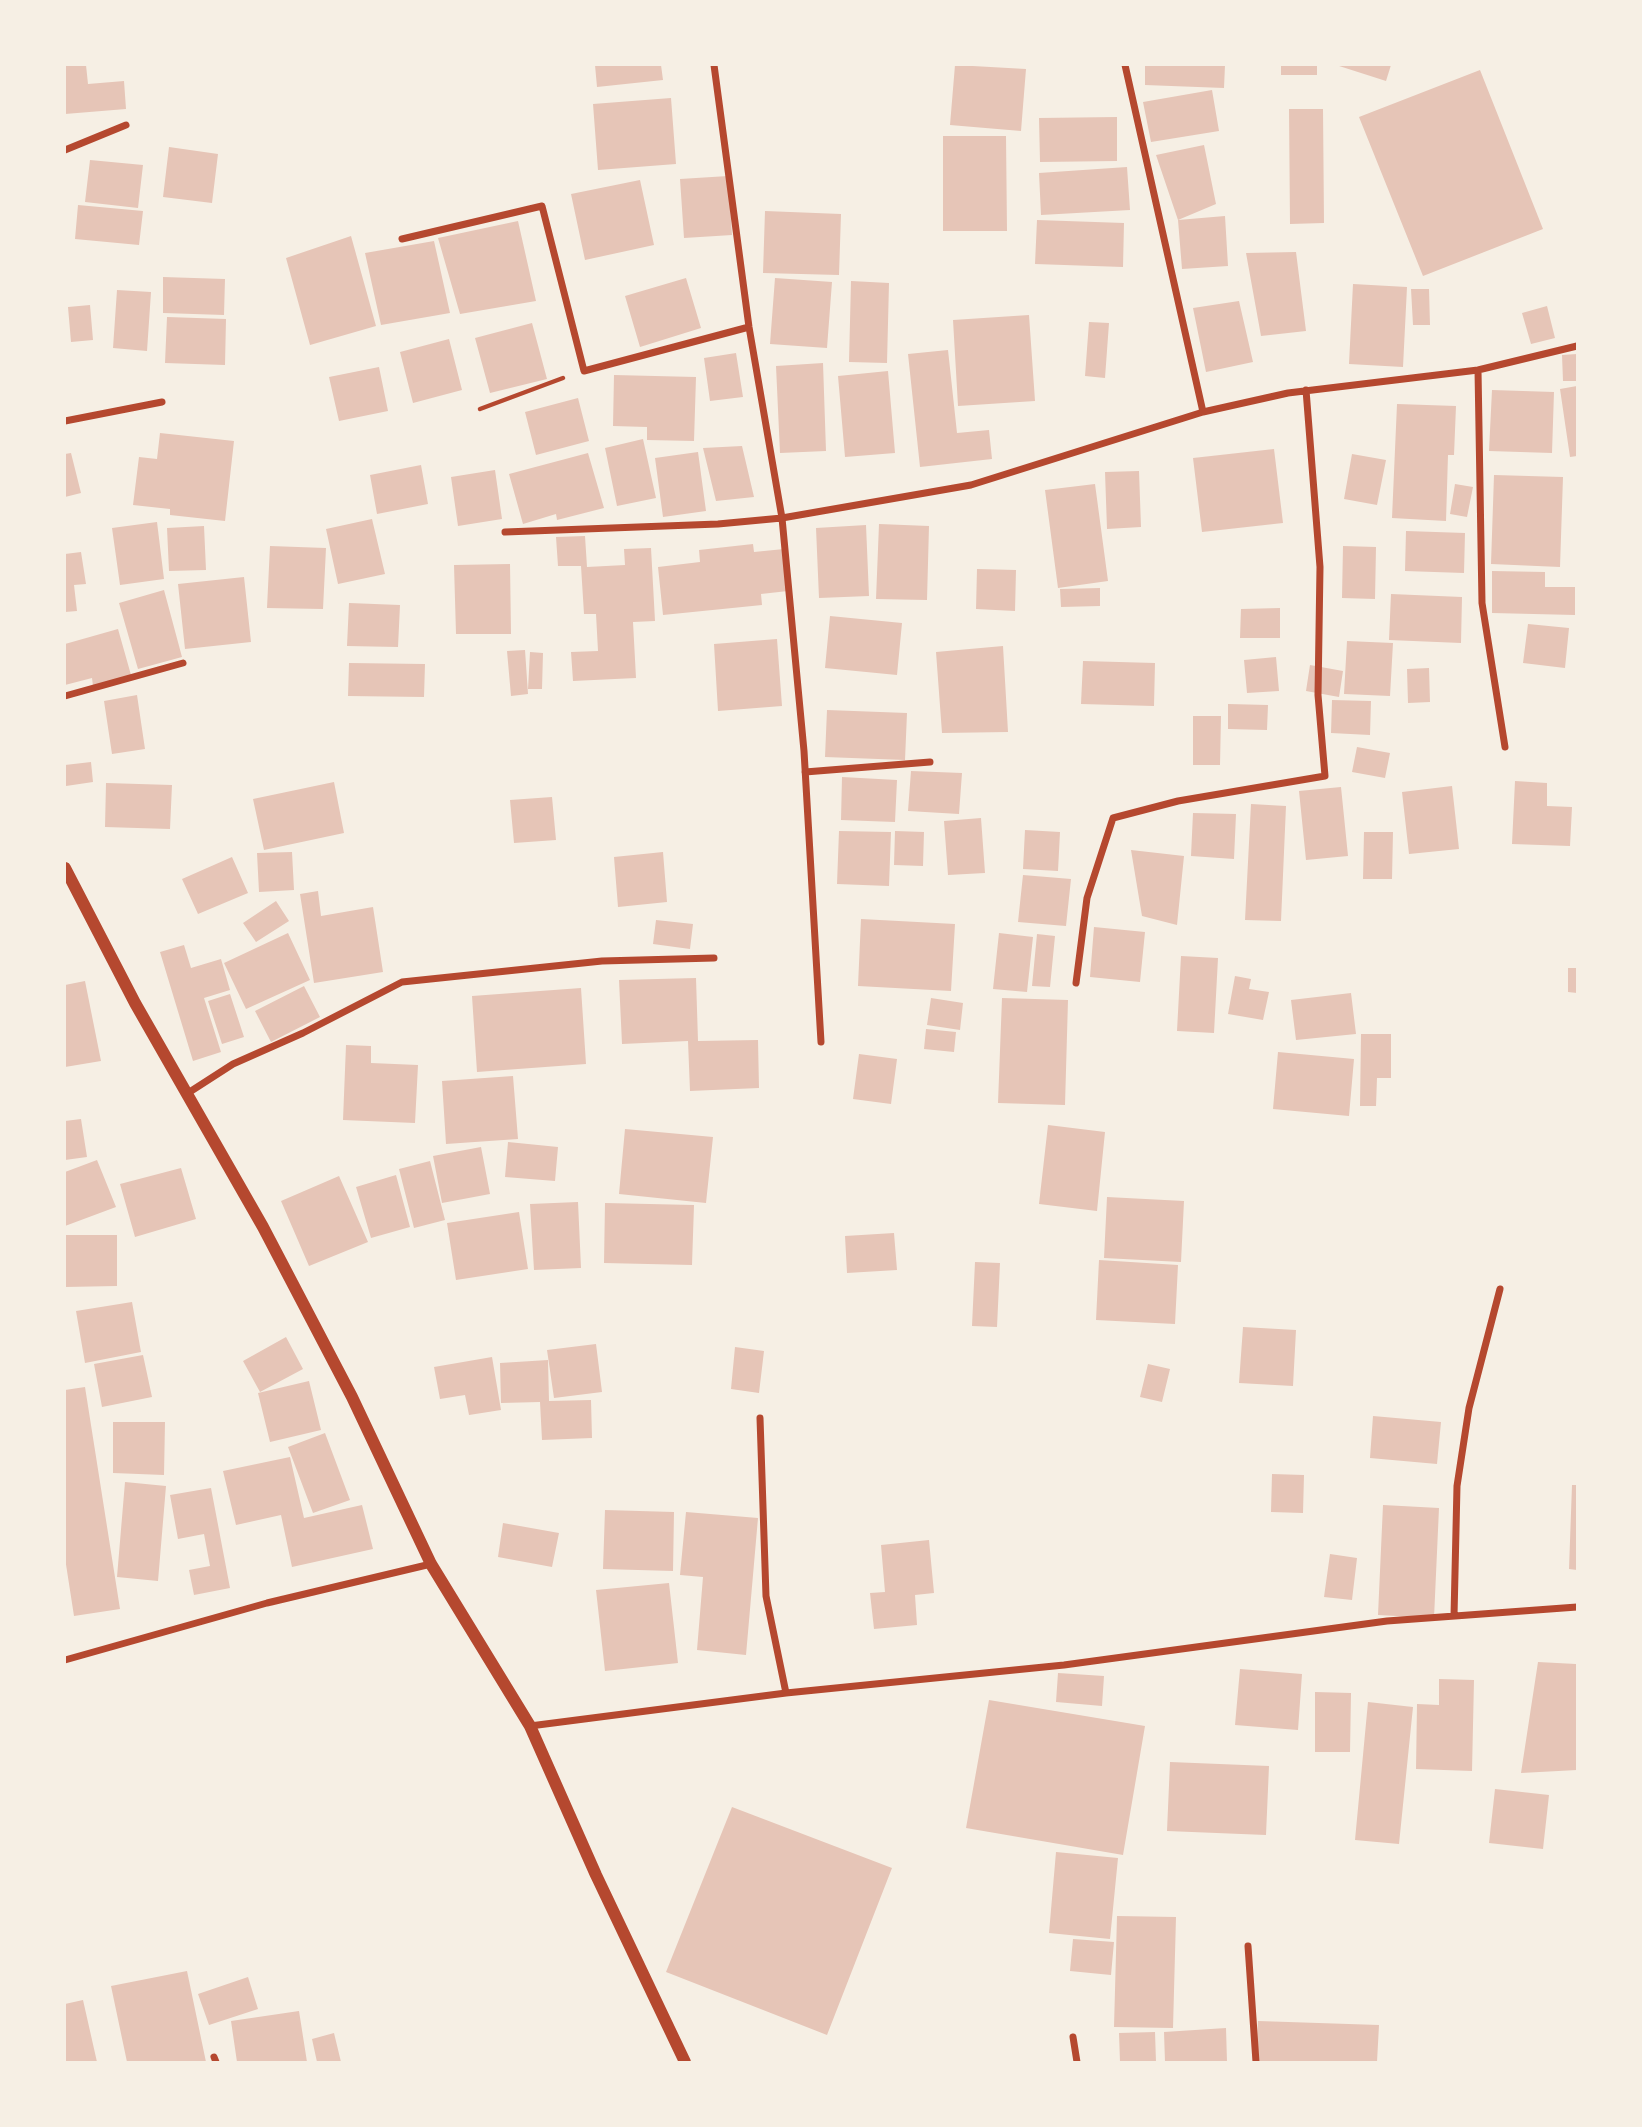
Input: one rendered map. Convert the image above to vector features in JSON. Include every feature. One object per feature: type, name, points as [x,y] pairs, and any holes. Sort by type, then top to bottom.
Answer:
[{"type":"street","points":[[714,65],[749,327],[782,518],[805,772],[821,1042]]},
{"type":"street","points":[[1125,65],[1203,412]]},
{"type":"street","points":[[65,149],[126,125]]},
{"type":"street","points":[[402,239],[542,206],[584,371],[749,327]]},
{"type":"street","points":[[505,532],[718,524],[782,518],[971,485],[1203,412],[1306,390],[1478,370],[1577,345]]},
{"type":"street","points":[[1478,370],[1482,603],[1505,747]]},
{"type":"street","points":[[1076,983],[1087,898],[1113,818],[1178,801],[1325,776],[1318,695],[1320,567],[1306,390]]},
{"type":"street","points":[[65,421],[162,402]]},
{"type":"street","points":[[65,696],[183,663]]},
{"type":"street","points":[[805,772],[930,762]]},
{"type":"street","points":[[65,868],[135,1003],[263,1227],[352,1397],[431,1564],[530,1726],[596,1875],[685,2062]]},
{"type":"street","points":[[188,1093],[233,1063],[303,1033],[402,982],[602,961],[714,958]]},
{"type":"street","points":[[1454,1616],[1457,1486],[1469,1408],[1500,1289]]},
{"type":"street","points":[[760,1419],[766,1596],[786,1693]]},
{"type":"street","points":[[65,1660],[267,1603],[431,1564]]},
{"type":"street","points":[[530,1726],[786,1693],[1064,1665],[1387,1621],[1577,1606]]},
{"type":"street","points":[[1248,1946],[1256,2062]]},
{"type":"street","points":[[1073,2037],[1077,2062]]},
{"type":"path","points":[[480,409],[584,371]]},
{"type":"building","points":[[65,65],[86,65],[88,84],[124,81],[126,109],[65,114]]},
{"type":"building","points":[[595,65],[661,65],[663,80],[597,87]]},
{"type":"building","points":[[955,65],[1026,69],[1021,131],[950,125]]},
{"type":"building","points":[[1145,65],[1225,65],[1224,88],[1145,85]]},
{"type":"building","points":[[1281,65],[1317,65],[1317,75],[1281,75]]},
{"type":"building","points":[[1336,65],[1391,65],[1386,81]]},
{"type":"building","points":[[1480,70],[1543,229],[1423,276],[1359,117]]},
{"type":"building","points":[[1212,90],[1219,131],[1151,142],[1143,102]]},
{"type":"building","points":[[671,98],[676,164],[598,170],[593,104]]},
{"type":"building","points":[[1289,109],[1323,109],[1324,223],[1290,224]]},
{"type":"building","points":[[1117,117],[1117,161],[1040,162],[1039,118]]},
{"type":"building","points":[[943,136],[1006,136],[1007,231],[943,231]]},
{"type":"building","points":[[1204,145],[1216,204],[1178,220],[1156,155]]},
{"type":"building","points":[[169,147],[218,154],[212,203],[163,197]]},
{"type":"building","points":[[90,160],[143,165],[138,208],[85,202]]},
{"type":"building","points":[[1127,167],[1130,210],[1041,215],[1039,173]]},
{"type":"building","points":[[728,176],[732,235],[684,238],[680,179]]},
{"type":"building","points":[[640,180],[654,245],[585,260],[571,194]]},
{"type":"building","points":[[78,205],[143,211],[139,245],[75,239]]},
{"type":"building","points":[[765,211],[841,214],[839,275],[763,273]]},
{"type":"building","points":[[1225,216],[1228,266],[1182,269],[1178,220]]},
{"type":"building","points":[[1037,220],[1124,223],[1123,267],[1035,264]]},
{"type":"building","points":[[518,221],[536,301],[460,314],[438,238]]},
{"type":"building","points":[[351,236],[376,326],[310,345],[286,258]]},
{"type":"building","points":[[434,241],[450,313],[381,325],[365,253]]},
{"type":"building","points":[[1296,252],[1306,331],[1261,336],[1246,253]]},
{"type":"building","points":[[163,277],[225,279],[224,315],[163,313]]},
{"type":"building","points":[[686,278],[701,328],[640,347],[625,296]]},
{"type":"building","points":[[775,278],[832,282],[827,348],[770,344]]},
{"type":"building","points":[[851,281],[889,283],[887,363],[849,362]]},
{"type":"building","points":[[1353,284],[1407,287],[1403,367],[1349,364]]},
{"type":"building","points":[[1411,289],[1429,289],[1430,325],[1413,325]]},
{"type":"building","points":[[117,290],[151,292],[147,351],[113,348]]},
{"type":"building","points":[[1239,301],[1253,362],[1206,372],[1193,308]]},
{"type":"building","points":[[90,305],[93,340],[71,342],[68,307]]},
{"type":"building","points":[[1547,306],[1555,338],[1531,344],[1522,313]]},
{"type":"building","points":[[1029,315],[1035,401],[958,406],[953,320]]},
{"type":"building","points":[[167,317],[226,319],[225,365],[165,363]]},
{"type":"building","points":[[1089,322],[1109,323],[1105,378],[1085,376]]},
{"type":"building","points":[[532,323],[547,379],[490,393],[475,338]]},
{"type":"building","points":[[449,339],[462,390],[413,403],[400,352]]},
{"type":"building","points":[[948,350],[957,433],[989,430],[992,459],[920,467],[908,354]]},
{"type":"building","points":[[736,353],[743,397],[710,401],[704,358]]},
{"type":"building","points":[[1577,354],[1577,381],[1563,381],[1562,355]]},
{"type":"building","points":[[823,363],[826,451],[780,453],[776,366]]},
{"type":"building","points":[[379,367],[388,411],[339,421],[329,377]]},
{"type":"building","points":[[888,371],[895,453],[845,457],[838,376]]},
{"type":"building","points":[[614,375],[696,377],[694,441],[647,440],[647,427],[613,426]]},
{"type":"building","points":[[1577,386],[1577,456],[1570,457],[1560,389]]},
{"type":"building","points":[[1492,390],[1554,392],[1552,453],[1489,451]]},
{"type":"building","points":[[578,398],[589,441],[536,455],[525,412]]},
{"type":"building","points":[[1397,404],[1456,406],[1454,455],[1448,455],[1446,521],[1392,518]]},
{"type":"building","points":[[160,433],[234,441],[225,521],[170,515],[170,509],[133,505],[139,457],[157,459]]},
{"type":"building","points":[[643,439],[656,498],[617,506],[605,448]]},
{"type":"building","points":[[742,446],[754,497],[716,501],[703,448]]},
{"type":"building","points":[[1274,449],[1283,523],[1202,532],[1193,458]]},
{"type":"building","points":[[698,452],[706,511],[663,517],[655,458]]},
{"type":"building","points":[[71,453],[81,493],[65,497],[65,454]]},
{"type":"building","points":[[588,453],[604,508],[557,520],[556,514],[523,524],[509,474]]},
{"type":"building","points":[[1352,454],[1386,460],[1377,505],[1344,499]]},
{"type":"building","points":[[421,465],[428,504],[377,514],[370,475]]},
{"type":"building","points":[[495,470],[502,519],[458,526],[451,477]]},
{"type":"building","points":[[1139,471],[1141,527],[1107,529],[1105,472]]},
{"type":"building","points":[[1494,475],[1563,477],[1560,567],[1491,564]]},
{"type":"building","points":[[1095,484],[1108,581],[1058,588],[1045,490]]},
{"type":"building","points":[[1455,484],[1473,487],[1467,517],[1450,514]]},
{"type":"building","points":[[372,519],[385,574],[338,584],[326,529]]},
{"type":"building","points":[[157,522],[164,579],[120,585],[112,528]]},
{"type":"building","points":[[879,524],[929,526],[927,600],[876,599]]},
{"type":"building","points":[[866,525],[869,596],[819,598],[816,528]]},
{"type":"building","points":[[204,526],[206,570],[169,571],[167,528]]},
{"type":"building","points":[[1406,531],[1465,533],[1464,573],[1405,571]]},
{"type":"building","points":[[585,536],[587,567],[625,565],[624,549],[651,548],[655,621],[633,622],[636,678],[573,681],[571,652],[598,651],[596,614],[584,614],[581,566],[558,566],[556,537]]},
{"type":"building","points":[[753,544],[754,552],[784,549],[788,591],[761,594],[762,605],[663,615],[658,567],[700,562],[699,550]]},
{"type":"building","points":[[270,546],[326,548],[323,609],[267,608]]},
{"type":"building","points":[[1343,546],[1376,547],[1375,599],[1342,598]]},
{"type":"building","points":[[81,552],[86,584],[74,585],[77,611],[65,612],[65,554]]},
{"type":"building","points":[[510,564],[511,634],[456,634],[454,565]]},
{"type":"building","points":[[977,569],[1016,570],[1015,611],[976,609]]},
{"type":"building","points":[[1492,571],[1545,572],[1545,587],[1575,587],[1575,615],[1492,613]]},
{"type":"building","points":[[244,577],[251,642],[185,649],[178,584]]},
{"type":"building","points":[[1100,588],[1100,606],[1061,607],[1060,589]]},
{"type":"building","points":[[164,590],[182,657],[138,669],[119,603]]},
{"type":"building","points":[[1391,594],[1462,597],[1461,643],[1389,640]]},
{"type":"building","points":[[349,603],[400,605],[398,647],[347,646]]},
{"type":"building","points":[[1280,608],[1280,638],[1240,638],[1241,609]]},
{"type":"building","points":[[830,616],[902,623],[897,675],[825,668]]},
{"type":"building","points":[[1528,624],[1569,628],[1565,668],[1523,663]]},
{"type":"building","points":[[118,629],[131,675],[93,686],[92,678],[65,685],[65,644]]},
{"type":"building","points":[[777,639],[782,706],[718,711],[714,644]]},
{"type":"building","points":[[1347,641],[1393,643],[1390,696],[1344,694]]},
{"type":"building","points":[[1003,646],[1008,732],[942,733],[936,652]]},
{"type":"building","points":[[525,650],[528,694],[511,696],[507,651]]},
{"type":"building","points":[[530,652],[543,653],[542,689],[528,689]]},
{"type":"building","points":[[1276,657],[1279,691],[1247,693],[1244,660]]},
{"type":"building","points":[[1083,661],[1155,663],[1154,706],[1081,704]]},
{"type":"building","points":[[349,663],[425,664],[424,697],[348,696]]},
{"type":"building","points":[[1310,665],[1343,671],[1339,697],[1306,691]]},
{"type":"building","points":[[1429,668],[1430,702],[1408,703],[1407,669]]},
{"type":"building","points":[[137,695],[145,749],[112,754],[104,701]]},
{"type":"building","points":[[1332,700],[1371,701],[1370,735],[1331,733]]},
{"type":"building","points":[[1228,704],[1268,705],[1267,730],[1228,729]]},
{"type":"building","points":[[827,710],[907,713],[905,760],[825,757]]},
{"type":"building","points":[[1193,716],[1221,716],[1220,765],[1193,765]]},
{"type":"building","points":[[1357,747],[1390,753],[1385,778],[1352,772]]},
{"type":"building","points":[[91,762],[93,782],[66,786],[65,765]]},
{"type":"building","points":[[911,771],[962,773],[959,814],[908,811]]},
{"type":"building","points":[[842,777],[897,780],[895,822],[841,820]]},
{"type":"building","points":[[1515,781],[1547,783],[1547,806],[1572,807],[1570,846],[1512,844]]},
{"type":"building","points":[[334,782],[344,833],[264,850],[253,799]]},
{"type":"building","points":[[106,783],[172,785],[170,829],[105,827]]},
{"type":"building","points":[[1452,786],[1459,849],[1409,854],[1402,792]]},
{"type":"building","points":[[1341,787],[1348,856],[1306,860],[1299,791]]},
{"type":"building","points":[[552,797],[556,840],[514,843],[510,800]]},
{"type":"building","points":[[1251,804],[1286,806],[1281,921],[1245,920]]},
{"type":"building","points":[[1193,813],[1236,814],[1234,859],[1191,856]]},
{"type":"building","points":[[981,818],[985,873],[948,875],[944,821]]},
{"type":"building","points":[[1025,830],[1060,832],[1058,871],[1023,869]]},
{"type":"building","points":[[839,831],[891,832],[889,886],[837,884]]},
{"type":"building","points":[[895,831],[924,832],[923,866],[894,865]]},
{"type":"building","points":[[1364,832],[1393,832],[1392,879],[1363,879]]},
{"type":"building","points":[[1131,850],[1184,856],[1177,925],[1142,916]]},
{"type":"building","points":[[292,852],[294,890],[259,892],[257,853]]},
{"type":"building","points":[[663,852],[667,902],[618,907],[614,857]]},
{"type":"building","points":[[232,857],[248,893],[198,914],[182,879]]},
{"type":"building","points":[[1023,875],[1071,879],[1066,926],[1018,922]]},
{"type":"building","points":[[318,891],[321,916],[373,907],[383,972],[314,983],[300,894]]},
{"type":"building","points":[[276,901],[289,921],[256,942],[243,923]]},
{"type":"building","points":[[861,919],[955,924],[951,991],[858,986]]},
{"type":"building","points":[[656,920],[693,924],[690,949],[653,944]]},
{"type":"building","points":[[1094,927],[1145,932],[1140,982],[1090,977]]},
{"type":"building","points":[[288,933],[310,980],[246,1009],[224,963]]},
{"type":"building","points":[[999,933],[1033,937],[1027,992],[993,989]]},
{"type":"building","points":[[1037,934],[1055,936],[1050,987],[1032,986]]},
{"type":"building","points":[[184,945],[191,968],[221,959],[230,990],[204,998],[221,1052],[193,1061],[160,952]]},
{"type":"building","points":[[1181,956],[1218,958],[1214,1033],[1177,1031]]},
{"type":"building","points":[[1568,968],[1577,968],[1577,993],[1568,992]]},
{"type":"building","points":[[1235,976],[1251,979],[1249,989],[1269,992],[1263,1020],[1228,1014]]},
{"type":"building","points":[[696,978],[698,1041],[758,1040],[759,1088],[690,1091],[688,1041],[622,1044],[619,980]]},
{"type":"building","points":[[85,981],[101,1061],[65,1067],[65,985]]},
{"type":"building","points":[[304,986],[320,1017],[271,1042],[255,1011]]},
{"type":"building","points":[[581,988],[586,1064],[477,1072],[472,996]]},
{"type":"building","points":[[1351,993],[1356,1034],[1296,1040],[1291,1000]]},
{"type":"building","points":[[230,994],[244,1037],[222,1044],[208,1001]]},
{"type":"building","points":[[931,998],[963,1003],[960,1030],[927,1025]]},
{"type":"building","points":[[1002,998],[1068,1000],[1065,1105],[998,1103]]},
{"type":"building","points":[[926,1029],[956,1032],[954,1052],[924,1049]]},
{"type":"building","points":[[1361,1034],[1391,1034],[1391,1078],[1377,1078],[1376,1106],[1360,1106]]},
{"type":"building","points":[[346,1045],[371,1046],[371,1063],[418,1065],[415,1123],[343,1120]]},
{"type":"building","points":[[1278,1052],[1354,1059],[1349,1116],[1273,1109]]},
{"type":"building","points":[[859,1054],[897,1059],[891,1104],[853,1099]]},
{"type":"building","points":[[513,1076],[518,1139],[446,1144],[442,1081]]},
{"type":"building","points":[[81,1119],[87,1157],[65,1160],[65,1121]]},
{"type":"building","points":[[1048,1125],[1105,1132],[1097,1211],[1039,1204]]},
{"type":"building","points":[[625,1129],[713,1137],[706,1203],[619,1194]]},
{"type":"building","points":[[508,1142],[558,1147],[555,1181],[505,1177]]},
{"type":"building","points":[[481,1147],[490,1194],[442,1203],[433,1156]]},
{"type":"building","points":[[97,1160],[116,1207],[65,1226],[65,1172]]},
{"type":"building","points":[[430,1161],[445,1220],[414,1228],[399,1169]]},
{"type":"building","points":[[181,1168],[196,1219],[135,1237],[120,1184]]},
{"type":"building","points":[[396,1175],[410,1227],[371,1238],[356,1187]]},
{"type":"building","points":[[339,1176],[368,1242],[309,1266],[281,1201]]},
{"type":"building","points":[[1107,1197],[1184,1201],[1181,1262],[1104,1258]]},
{"type":"building","points":[[578,1202],[581,1268],[534,1270],[530,1204]]},
{"type":"building","points":[[605,1203],[694,1205],[692,1265],[604,1263]]},
{"type":"building","points":[[519,1212],[528,1269],[456,1280],[447,1223]]},
{"type":"building","points":[[894,1233],[897,1270],[847,1273],[845,1236]]},
{"type":"building","points":[[65,1235],[117,1235],[117,1286],[65,1287]]},
{"type":"building","points":[[1099,1260],[1178,1265],[1175,1324],[1096,1320]]},
{"type":"building","points":[[975,1262],[1000,1263],[997,1327],[972,1326]]},
{"type":"building","points":[[132,1302],[141,1352],[85,1363],[76,1311]]},
{"type":"building","points":[[1243,1327],[1296,1330],[1293,1386],[1239,1383]]},
{"type":"building","points":[[286,1337],[303,1369],[260,1392],[243,1361]]},
{"type":"building","points":[[596,1344],[602,1392],[554,1398],[547,1350]]},
{"type":"building","points":[[735,1347],[764,1351],[759,1393],[731,1389]]},
{"type":"building","points":[[143,1355],[152,1397],[102,1407],[94,1364]]},
{"type":"building","points":[[492,1357],[501,1410],[469,1415],[465,1395],[440,1399],[434,1367]]},
{"type":"building","points":[[548,1360],[549,1401],[591,1400],[592,1438],[542,1440],[540,1402],[501,1403],[500,1363]]},
{"type":"building","points":[[1148,1364],[1170,1369],[1162,1402],[1140,1397]]},
{"type":"building","points":[[309,1381],[321,1430],[270,1442],[258,1393]]},
{"type":"building","points":[[85,1387],[120,1609],[74,1616],[65,1558],[65,1390]]},
{"type":"building","points":[[1373,1416],[1441,1422],[1437,1464],[1370,1458]]},
{"type":"building","points":[[113,1422],[165,1422],[164,1475],[113,1473]]},
{"type":"building","points":[[325,1433],[350,1500],[313,1513],[288,1447]]},
{"type":"building","points":[[290,1457],[304,1518],[362,1505],[373,1549],[292,1567],[281,1515],[236,1525],[223,1471]]},
{"type":"building","points":[[1272,1474],[1304,1475],[1303,1513],[1271,1512]]},
{"type":"building","points":[[125,1482],[166,1486],[158,1581],[117,1577]]},
{"type":"building","points":[[1572,1485],[1577,1485],[1577,1570],[1569,1569]]},
{"type":"building","points":[[211,1488],[230,1588],[194,1595],[189,1570],[210,1566],[204,1534],[178,1539],[170,1495]]},
{"type":"building","points":[[1383,1505],[1439,1508],[1434,1618],[1378,1615]]},
{"type":"building","points":[[605,1510],[674,1512],[673,1571],[603,1569]]},
{"type":"building","points":[[686,1512],[758,1518],[746,1655],[697,1650],[703,1577],[680,1575]]},
{"type":"building","points":[[503,1523],[559,1533],[552,1567],[498,1557]]},
{"type":"building","points":[[929,1540],[934,1593],[915,1595],[917,1625],[874,1629],[870,1593],[885,1592],[881,1545]]},
{"type":"building","points":[[1330,1554],[1357,1558],[1352,1600],[1324,1597]]},
{"type":"building","points":[[669,1583],[678,1663],[605,1671],[596,1590]]},
{"type":"building","points":[[1538,1662],[1576,1664],[1577,1770],[1521,1773]]},
{"type":"building","points":[[1240,1669],[1302,1674],[1298,1730],[1235,1725]]},
{"type":"building","points":[[1058,1673],[1104,1676],[1102,1706],[1056,1702]]},
{"type":"building","points":[[1439,1679],[1474,1680],[1472,1771],[1416,1769],[1417,1704],[1439,1705]]},
{"type":"building","points":[[1315,1692],[1351,1693],[1350,1752],[1315,1752]]},
{"type":"building","points":[[989,1700],[1145,1726],[1123,1855],[966,1828]]},
{"type":"building","points":[[1368,1702],[1413,1707],[1399,1844],[1355,1840]]},
{"type":"building","points":[[1170,1762],[1269,1766],[1266,1835],[1167,1831]]},
{"type":"building","points":[[1495,1789],[1549,1795],[1543,1849],[1489,1843]]},
{"type":"building","points":[[732,1807],[892,1868],[827,2035],[666,1972]]},
{"type":"building","points":[[1056,1852],[1118,1858],[1110,1939],[1049,1933]]},
{"type":"building","points":[[1117,1916],[1176,1917],[1173,2028],[1114,2027]]},
{"type":"building","points":[[1073,1939],[1114,1942],[1111,1975],[1070,1971]]},
{"type":"building","points":[[187,1971],[206,2062],[127,2062],[111,1986]]},
{"type":"building","points":[[248,1977],[258,2009],[209,2025],[198,1994]]},
{"type":"building","points":[[83,2000],[97,2062],[65,2062],[65,2004]]},
{"type":"building","points":[[299,2011],[307,2062],[237,2062],[231,2021]]},
{"type":"building","points":[[1258,2021],[1379,2025],[1377,2062],[1256,2062]]},
{"type":"building","points":[[1226,2028],[1227,2062],[1165,2062],[1164,2032]]},
{"type":"building","points":[[1155,2032],[1156,2062],[1120,2062],[1119,2033]]},
{"type":"building","points":[[334,2033],[341,2062],[317,2062],[312,2039]]}]
